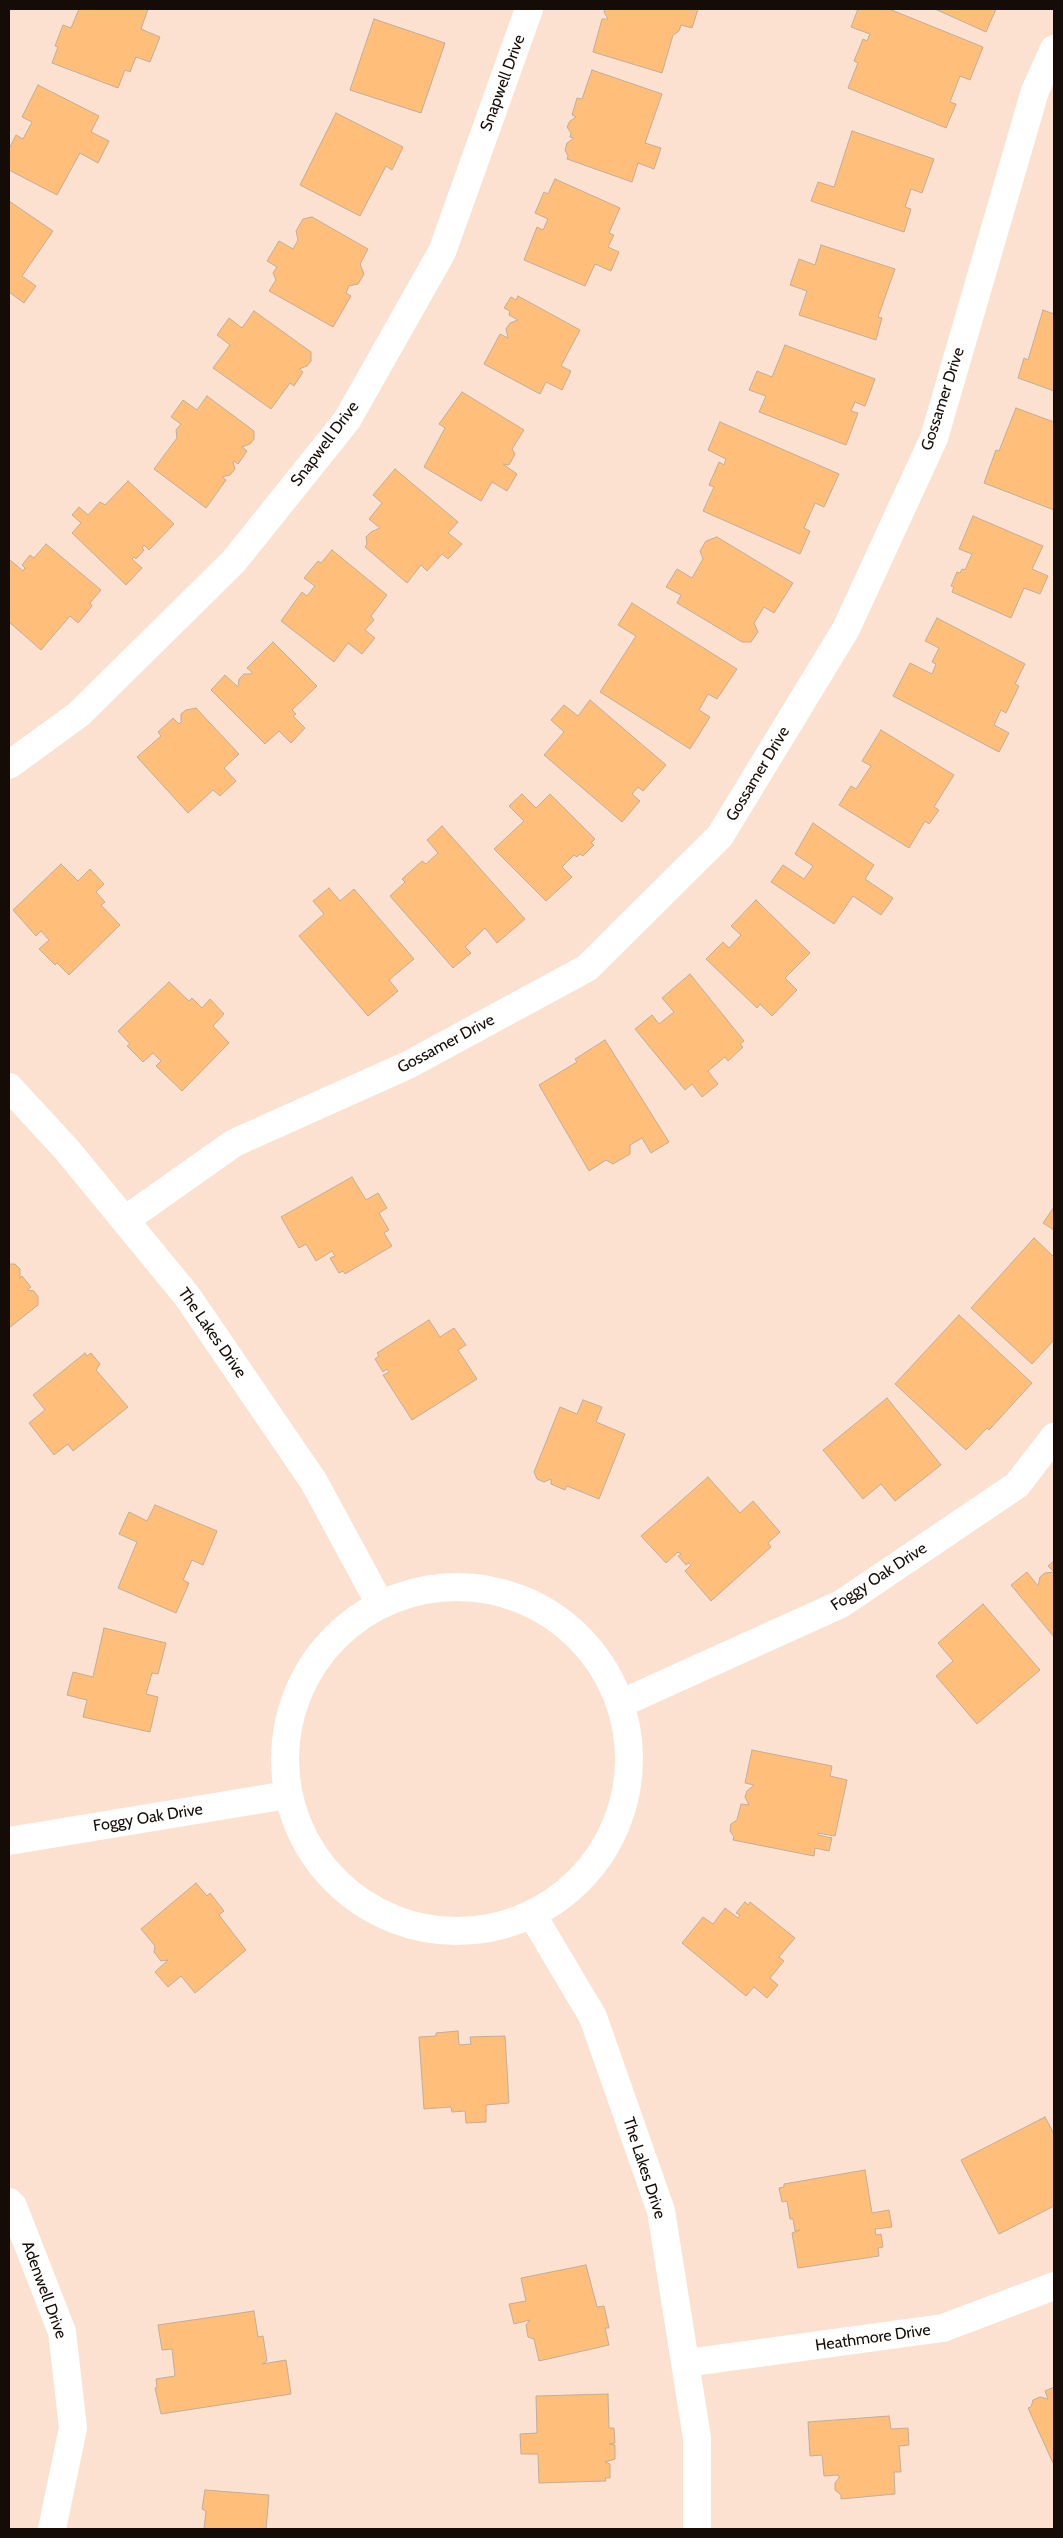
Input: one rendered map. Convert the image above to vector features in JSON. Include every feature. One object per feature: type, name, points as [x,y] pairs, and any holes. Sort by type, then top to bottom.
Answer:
[{"type":"street","name":"Snapwell Drive","points":[[9,765],[79,714],[234,561],[347,420],[442,252],[529,9]]},
{"type":"street","name":"Gossamer Drive","points":[[125,1220],[234,1143],[408,1065],[587,968],[720,836],[846,629],[934,438],[1035,91],[1054,49]]},
{"type":"street","name":"The Lakes Drive","points":[[9,1088],[67,1150],[187,1296],[314,1482],[380,1604]]},
{"type":"street","name":"Foggy Oak Drive","points":[[622,1703],[841,1604],[1017,1485],[1054,1437]]},
{"type":"street","points":[[437,1586],[496,1589],[550,1612],[594,1651],[622,1703],[631,1752],[626,1802],[606,1849],[574,1887],[533,1916],[483,1931],[430,1931],[380,1916],[337,1886],[305,1844],[287,1796],[285,1739],[301,1684],[334,1637],[380,1604],[437,1586]]},
{"type":"street","name":"Foggy Oak Drive","points":[[9,1842],[287,1796]]},
{"type":"street","name":"The Lakes Drive","points":[[533,1916],[593,2017],[661,2212],[698,2438],[697,2529]]},
{"type":"street","name":"Adenwell Drive","points":[[9,2202],[13,2206],[62,2332],[73,2428],[52,2529]]},
{"type":"street","name":"Heathmore Drive","points":[[686,2364],[943,2328],[1054,2286]]},
{"type":"building","points":[[79,9],[148,9],[141,29],[160,37],[150,62],[136,57],[130,72],[125,70],[118,88],[52,63],[58,47],[55,46],[63,25],[71,28]]},
{"type":"building","points":[[605,9],[698,9],[692,28],[681,25],[679,31],[673,35],[662,73],[593,52],[602,19],[608,19],[604,12]]},
{"type":"building","points":[[858,9],[889,9],[983,47],[970,80],[960,76],[950,102],[956,104],[946,128],[848,88],[858,63],[854,61],[863,39],[867,41],[870,34],[851,27]]},
{"type":"building","points":[[935,9],[996,9],[986,32]]},
{"type":"building","points":[[374,19],[445,43],[421,113],[350,90]]},
{"type":"building","points":[[592,70],[662,94],[645,143],[661,148],[654,169],[638,163],[632,182],[567,159],[568,156],[565,150],[567,143],[574,138],[570,137],[571,133],[567,127],[570,121],[576,117],[572,115],[577,98],[582,99]]},
{"type":"building","points":[[38,85],[99,116],[91,132],[109,141],[98,163],[80,153],[57,195],[9,170],[9,149],[16,135],[23,139],[32,122],[22,117]]},
{"type":"building","points":[[336,113],[403,147],[392,170],[386,166],[360,216],[300,185]]},
{"type":"building","points":[[852,131],[934,159],[922,193],[911,189],[905,207],[911,209],[904,232],[811,201],[818,182],[834,187]]},
{"type":"building","points":[[555,179],[620,208],[609,233],[614,235],[608,247],[619,252],[611,271],[595,264],[585,286],[524,260],[537,227],[543,230],[548,219],[535,213],[544,192],[548,194]]},
{"type":"building","points":[[9,201],[53,231],[22,276],[36,286],[24,303],[9,292]]},
{"type":"building","points":[[312,217],[368,249],[360,264],[364,274],[358,284],[349,286],[346,293],[351,296],[333,327],[269,291],[276,280],[273,273],[277,267],[267,261],[279,241],[293,249],[298,240],[296,231],[303,219]]},
{"type":"building","points":[[821,245],[895,269],[878,317],[882,318],[876,340],[799,315],[807,291],[790,285],[799,259],[815,265]]},
{"type":"building","points":[[518,296],[580,330],[561,366],[571,371],[562,390],[546,382],[540,394],[484,364],[500,334],[508,338],[506,329],[510,323],[518,320],[509,315],[510,311],[504,308],[511,297],[516,300]]},
{"type":"building","points":[[1043,310],[1054,314],[1054,391],[1018,378],[1024,358],[1028,360]]},
{"type":"building","points":[[254,311],[311,352],[311,361],[307,366],[299,369],[303,372],[294,386],[290,383],[271,409],[213,368],[230,345],[217,335],[229,318],[242,328]]},
{"type":"building","points":[[785,345],[875,379],[865,406],[855,402],[851,411],[858,413],[846,445],[759,412],[766,396],[749,390],[757,371],[772,377]]},
{"type":"building","points":[[462,392],[524,430],[512,449],[515,454],[509,465],[503,464],[517,474],[507,491],[492,482],[481,501],[424,467],[445,428],[439,424]]},
{"type":"building","points":[[207,396],[254,431],[254,439],[250,444],[242,447],[247,451],[238,464],[233,462],[235,469],[230,475],[222,477],[226,480],[206,508],[154,469],[177,438],[176,430],[181,424],[171,417],[183,400],[197,410]]},
{"type":"building","points":[[1016,408],[1054,422],[1054,510],[984,483],[996,450],[999,451]]},
{"type":"building","points":[[720,422],[839,474],[824,507],[815,503],[804,528],[810,531],[800,554],[703,511],[714,487],[709,485],[719,462],[724,465],[726,459],[708,450]]},
{"type":"building","points":[[395,469],[458,522],[448,533],[462,544],[448,559],[442,554],[427,571],[421,565],[407,583],[365,547],[367,544],[366,537],[371,532],[380,528],[369,519],[382,503],[373,495]]},
{"type":"building","points":[[128,481],[174,524],[149,550],[144,545],[142,548],[144,550],[136,559],[134,557],[132,559],[142,568],[126,585],[72,533],[81,523],[72,515],[79,507],[88,515],[100,502],[105,505]]},
{"type":"building","points":[[973,516],[1043,546],[1032,569],[1048,576],[1040,594],[1024,588],[1011,618],[952,592],[954,587],[951,586],[957,572],[960,573],[962,569],[965,570],[972,554],[959,549]]},
{"type":"building","points":[[717,537],[793,583],[774,613],[764,607],[754,623],[758,632],[751,642],[742,642],[677,603],[681,595],[666,587],[677,569],[692,578],[703,559],[700,551],[706,541]]},
{"type":"building","points":[[46,544],[101,590],[90,603],[92,606],[78,623],[70,616],[41,650],[9,622],[9,562],[10,560],[23,571],[25,568],[22,565],[30,555],[34,558]]},
{"type":"building","points":[[332,550],[387,595],[371,616],[374,620],[365,630],[375,638],[362,654],[348,643],[334,662],[281,621],[302,592],[307,596],[315,586],[304,578],[318,561],[321,563]]},
{"type":"building","points":[[632,603],[737,669],[717,699],[708,694],[699,710],[710,717],[690,749],[600,692],[636,636],[618,625]]},
{"type":"building","points":[[937,618],[1025,664],[1015,684],[1019,686],[1006,713],[1001,710],[994,725],[1009,733],[999,752],[893,696],[910,663],[932,674],[936,664],[932,662],[939,648],[925,641]]},
{"type":"building","points":[[273,642],[317,686],[292,710],[296,714],[293,716],[305,728],[291,743],[279,731],[265,744],[211,690],[225,675],[238,687],[239,679],[244,674],[251,674],[252,672],[247,668]]},
{"type":"building","points":[[590,700],[666,765],[643,791],[638,787],[632,794],[640,801],[622,822],[544,755],[564,732],[551,720],[564,705],[578,716]]},
{"type":"building","points":[[196,708],[239,754],[224,768],[236,781],[220,796],[213,790],[188,813],[137,757],[161,736],[158,732],[173,718],[179,724],[181,722],[181,714],[186,710]]},
{"type":"building","points":[[881,730],[954,775],[934,807],[939,810],[929,824],[925,821],[909,848],[839,805],[851,786],[856,789],[871,766],[862,761]]},
{"type":"building","points":[[522,794],[536,808],[550,794],[595,839],[591,843],[594,845],[583,856],[580,854],[577,857],[574,855],[562,867],[572,877],[546,901],[494,849],[524,821],[509,806]]},
{"type":"building","points":[[813,823],[874,865],[865,879],[893,898],[881,915],[853,896],[834,924],[771,882],[783,865],[804,879],[813,866],[795,854]]},
{"type":"building","points":[[442,826],[525,919],[497,943],[485,928],[465,947],[471,953],[453,968],[390,896],[405,882],[402,879],[422,861],[426,864],[438,853],[427,840]]},
{"type":"building","points":[[61,864],[78,881],[90,869],[104,884],[96,892],[105,902],[101,905],[120,925],[69,975],[57,963],[55,965],[39,949],[49,940],[41,931],[36,936],[13,910]]},
{"type":"building","points":[[329,888],[340,901],[354,889],[414,959],[389,980],[398,991],[368,1016],[299,936],[324,914],[313,901]]},
{"type":"building","points":[[756,900],[810,953],[785,978],[797,990],[772,1016],[760,1004],[757,1008],[706,959],[723,942],[729,948],[741,935],[731,926]]},
{"type":"building","points":[[690,974],[744,1041],[740,1044],[743,1047],[728,1061],[725,1057],[708,1071],[718,1084],[702,1097],[692,1084],[685,1090],[635,1029],[652,1015],[659,1024],[674,1012],[662,998]]},
{"type":"building","points":[[169,982],[189,1001],[192,998],[202,1008],[210,999],[224,1014],[213,1026],[229,1043],[182,1091],[156,1066],[161,1061],[153,1053],[143,1062],[127,1046],[130,1044],[118,1031]]},
{"type":"building","points":[[605,1040],[669,1142],[651,1153],[642,1138],[630,1145],[630,1154],[613,1164],[606,1160],[589,1171],[539,1085],[577,1062],[575,1059]]},
{"type":"building","points":[[352,1177],[366,1200],[378,1193],[387,1208],[379,1213],[389,1230],[384,1233],[392,1246],[345,1274],[343,1271],[339,1273],[330,1258],[335,1256],[332,1251],[316,1261],[306,1244],[299,1248],[281,1217]]},
{"type":"building","points":[[1054,1207],[1054,1230],[1043,1223]]},
{"type":"building","points":[[1034,1238],[1054,1257],[1054,1340],[1032,1364],[971,1308]]},
{"type":"building","points":[[9,1264],[15,1264],[20,1269],[20,1278],[22,1276],[31,1287],[27,1290],[34,1291],[38,1297],[38,1305],[9,1328]]},
{"type":"building","points":[[959,1315],[1032,1383],[989,1430],[987,1428],[966,1450],[895,1384]]},
{"type":"building","points":[[429,1320],[440,1337],[454,1328],[466,1345],[458,1350],[477,1379],[412,1420],[383,1375],[389,1372],[387,1369],[383,1372],[375,1359],[379,1356],[377,1353]]},
{"type":"building","points":[[85,1353],[87,1356],[91,1353],[100,1364],[96,1370],[128,1407],[73,1451],[68,1444],[54,1455],[29,1423],[45,1410],[33,1395]]},
{"type":"building","points":[[887,1398],[941,1465],[895,1501],[881,1484],[863,1499],[823,1450]]},
{"type":"building","points":[[583,1400],[602,1407],[596,1422],[625,1434],[599,1499],[567,1486],[565,1490],[551,1484],[551,1479],[544,1482],[537,1479],[534,1472],[560,1407],[577,1414]]},
{"type":"building","points":[[708,1477],[740,1513],[753,1501],[780,1532],[768,1543],[771,1547],[711,1601],[685,1571],[691,1565],[689,1563],[686,1565],[678,1556],[681,1554],[678,1552],[666,1563],[641,1536]]},
{"type":"building","points":[[155,1505],[217,1531],[203,1565],[192,1560],[183,1580],[189,1583],[176,1613],[118,1588],[137,1542],[119,1534],[129,1512],[147,1521]]},
{"type":"building","points":[[1054,1561],[1054,1572],[1048,1566]]},
{"type":"building","points":[[1027,1572],[1038,1586],[1040,1577],[1045,1573],[1054,1572],[1054,1637],[1011,1585]]},
{"type":"building","points":[[983,1604],[1040,1670],[977,1724],[936,1676],[953,1661],[938,1643]]},
{"type":"building","points":[[104,1628],[166,1643],[158,1674],[152,1673],[146,1694],[158,1697],[150,1732],[83,1717],[87,1700],[67,1695],[73,1672],[93,1677]]},
{"type":"building","points":[[752,1750],[832,1766],[830,1776],[847,1780],[835,1836],[818,1833],[818,1835],[832,1838],[829,1851],[815,1848],[814,1856],[733,1840],[734,1837],[730,1831],[731,1824],[737,1820],[741,1804],[749,1805],[745,1797],[747,1791],[754,1785],[745,1783]]},
{"type":"building","points":[[196,1883],[207,1896],[210,1893],[224,1911],[219,1915],[246,1950],[195,1993],[181,1976],[168,1987],[155,1972],[168,1960],[161,1961],[154,1952],[155,1946],[141,1929]]},
{"type":"building","points":[[745,1902],[748,1905],[750,1902],[795,1938],[779,1957],[784,1961],[770,1978],[778,1985],[767,1998],[754,1987],[746,1996],[682,1943],[703,1917],[713,1924],[725,1908],[738,1918],[740,1915],[736,1913]]},
{"type":"building","points":[[458,2031],[459,2045],[471,2044],[470,2037],[505,2036],[509,2103],[486,2105],[486,2122],[466,2123],[465,2111],[452,2112],[451,2107],[424,2109],[419,2037],[436,2036],[436,2033]]},
{"type":"building","points":[[1045,2117],[1054,2134],[1054,2206],[999,2234],[961,2160]]},
{"type":"building","points":[[865,2170],[872,2213],[889,2210],[892,2227],[875,2229],[876,2235],[881,2234],[883,2247],[878,2248],[879,2256],[798,2268],[792,2233],[800,2230],[795,2231],[793,2219],[790,2219],[787,2201],[782,2202],[779,2188],[784,2187],[784,2184]]},
{"type":"building","points":[[586,2265],[597,2307],[604,2306],[609,2328],[605,2328],[609,2345],[539,2361],[534,2339],[528,2337],[526,2325],[530,2320],[514,2324],[509,2304],[526,2301],[521,2278]]},
{"type":"building","points":[[254,2311],[258,2337],[263,2336],[267,2361],[262,2364],[286,2360],[291,2394],[161,2414],[155,2388],[157,2387],[156,2379],[175,2376],[172,2349],[162,2350],[158,2325]]},
{"type":"building","points":[[1054,2387],[1053,2463],[1028,2408],[1031,2407],[1033,2400],[1040,2397],[1048,2399],[1045,2391]]},
{"type":"building","points":[[608,2394],[609,2428],[614,2428],[615,2443],[609,2444],[615,2445],[615,2459],[605,2462],[610,2464],[610,2478],[605,2478],[606,2481],[539,2483],[538,2454],[521,2454],[520,2434],[537,2433],[536,2396]]},
{"type":"building","points":[[889,2416],[891,2429],[908,2428],[909,2445],[899,2446],[901,2472],[894,2472],[895,2494],[841,2499],[841,2495],[835,2490],[835,2483],[839,2475],[824,2476],[822,2455],[810,2456],[808,2422]]},
{"type":"building","points":[[205,2490],[269,2495],[266,2529],[204,2529],[206,2511],[202,2509]]}]
